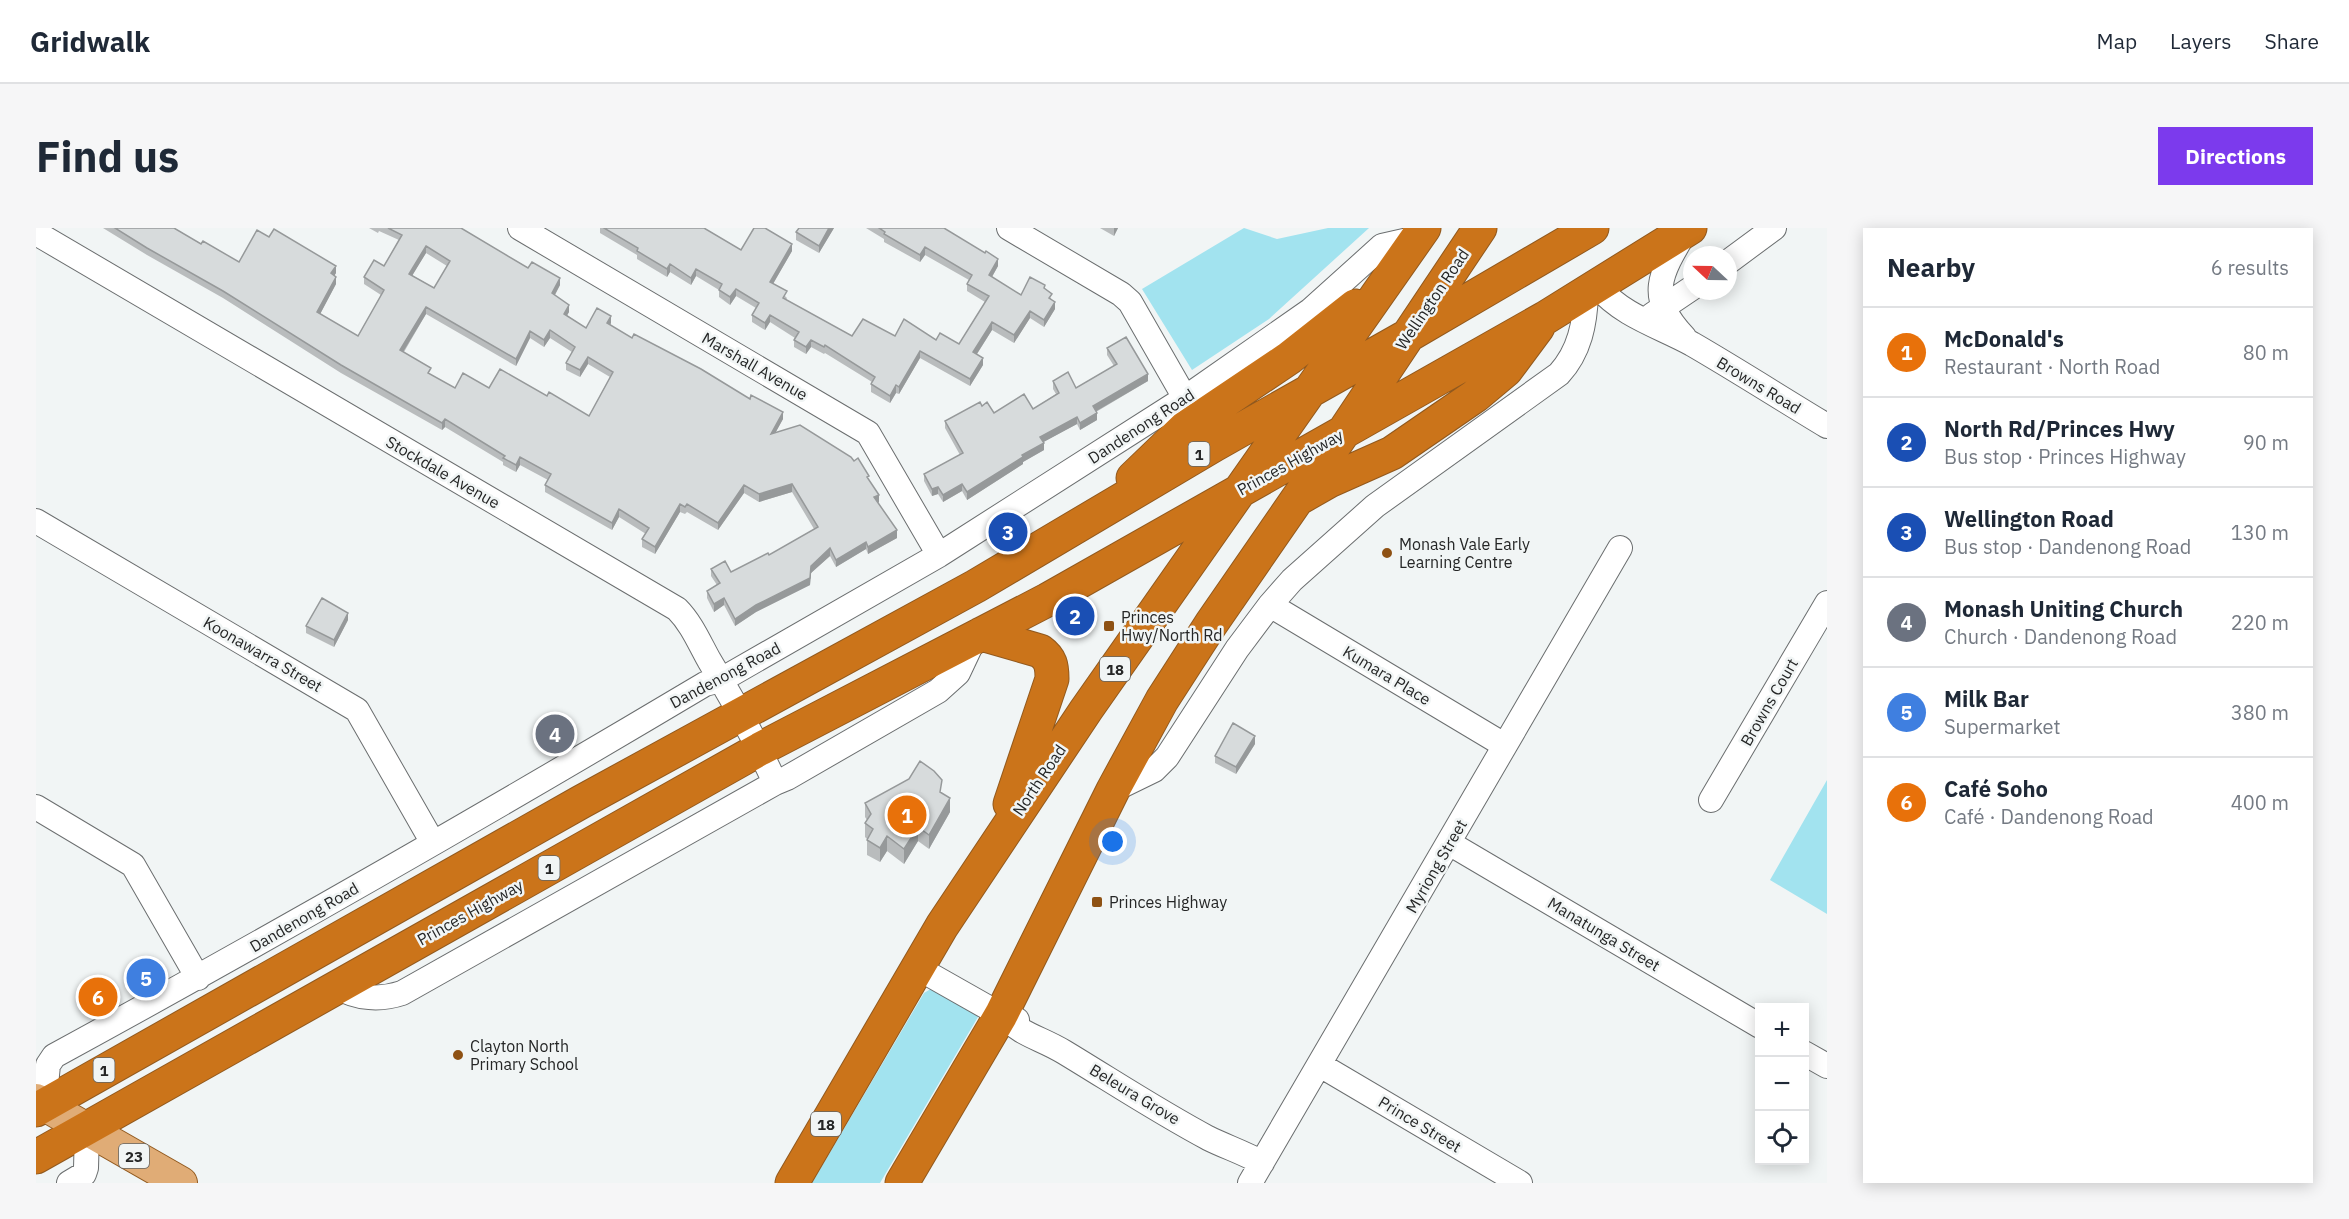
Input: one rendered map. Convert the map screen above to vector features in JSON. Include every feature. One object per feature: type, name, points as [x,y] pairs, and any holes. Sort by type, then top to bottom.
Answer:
[{"type":"highway","name":"Wellington Road","points":[[1345,430],[1480,228]]},
{"type":"highway","name":"1","points":[[39,1105],[740,713],[939,607],[1592,228]]},
{"type":"highway","name":"1","points":[[1592,290],[1688,229]]},
{"type":"highway","name":"18","points":[[1308,392],[1420,233]]},
{"type":"highway","points":[[1091,518],[1185,428],[1322,334],[1391,274]]},
{"type":"highway","name":"Princes Highway","points":[[36,1157],[760,749],[1047,600],[1592,290]]},
{"type":"highway","points":[[1298,498],[1329,481],[1392,453],[1482,391],[1506,370],[1545,318]]},
{"type":"highway","name":"North Road","points":[[792,1183],[942,926],[1086,710],[1308,392]]},
{"type":"highway","points":[[902,1183],[1001,1015],[1113,790],[1184,664],[1345,430]]},
{"type":"highway","points":[[978,636],[1040,651],[1052,664],[1052,679],[994,848]]},
{"type":"main road","name":"23","points":[[39,1105],[181,1183]]},
{"type":"street","name":"Marshall Avenue","points":[[520,228],[868,433],[939,555]]},
{"type":"street","points":[[1009,228],[1121,294],[1130,302],[1185,398]]},
{"type":"street","points":[[1737,255],[1774,228]]},
{"type":"street","points":[[1663,309],[1660,293],[1662,277],[1688,229]]},
{"type":"street","name":"Stockdale Avenue","points":[[36,232],[676,609],[687,621],[740,713],[775,783]]},
{"type":"street","name":"Dandenong Road","points":[[39,1105],[48,1065],[54,1056],[198,978],[705,684],[721,680],[939,555],[1185,398],[1311,310],[1376,250],[1385,244],[1420,233]]},
{"type":"street","points":[[1113,790],[1154,770],[1167,757],[1237,649],[1270,605],[1328,546],[1375,506],[1559,374],[1577,346],[1592,290]]},
{"type":"street","name":"Browns Road","points":[[1592,290],[1690,344],[1827,426]]},
{"type":"street","points":[[1632,314],[1646,316],[1663,309],[1683,295]]},
{"type":"street","name":"Browns Road","points":[[1663,309],[1690,344]]},
{"type":"street","name":"Koonawarra Street","points":[[36,521],[357,710],[433,843]]},
{"type":"street","name":"Myriong Street","points":[[1256,1173],[1620,548]]},
{"type":"street","name":"Browns Court","points":[[1710,800],[1827,603]]},
{"type":"street","name":"Kumara Place","points":[[1270,605],[1504,745]]},
{"type":"street","points":[[338,987],[352,996],[392,996],[402,993],[942,689],[961,669],[978,636]]},
{"type":"street","points":[[36,807],[133,866],[198,978]]},
{"type":"street","name":"Manatunga Street","points":[[1449,843],[1755,1023]]},
{"type":"street","name":"Beleura Grove","points":[[918,968],[1001,1015],[1021,1021],[1033,1028],[1060,1050],[1209,1138],[1235,1160],[1256,1173]]},
{"type":"street","points":[[1809,1056],[1827,1066]]},
{"type":"street","name":"Prince Street","points":[[1320,1065],[1520,1183]]},
{"type":"street","points":[[69,1183],[84,1174],[87,1130]]},
{"type":"shaded area","points":[[1244,228],[1277,239],[1328,228],[1369,228],[1269,319],[1192,370],[1142,289]]},
{"type":"shaded area","points":[[1827,780],[1827,914],[1770,880]]},
{"type":"shaded area","points":[[934,987],[976,1011],[978,1017],[880,1183],[812,1183],[924,993]]},
{"type":"building","points":[[115,228],[174,228],[201,244],[203,241],[239,262],[257,230],[269,237],[274,229],[336,266],[331,273],[336,277],[317,312],[358,336],[384,290],[364,277],[374,260],[384,266],[402,235],[388,228],[461,228],[528,268],[532,262],[560,278],[552,293],[569,305],[564,314],[586,328],[597,308],[611,316],[607,323],[632,338],[634,334],[701,369],[750,399],[751,395],[783,412],[771,434],[800,425],[854,461],[858,458],[879,495],[874,497],[897,530],[868,547],[866,542],[836,560],[830,548],[811,566],[810,578],[756,605],[735,619],[724,598],[714,604],[707,591],[720,583],[711,569],[725,561],[731,572],[768,553],[769,555],[818,527],[792,484],[759,494],[744,485],[718,523],[687,504],[685,507],[680,504],[655,547],[642,539],[649,528],[619,509],[612,523],[545,485],[551,474],[520,457],[516,465],[503,458],[505,456],[445,419],[442,423]],"holes":[[[426,246],[450,261],[434,288],[409,274]],[[426,307],[516,359],[530,331],[544,340],[550,330],[575,347],[566,363],[580,370],[588,357],[613,372],[589,416],[549,392],[547,396],[500,369],[489,388],[463,373],[455,388],[428,373],[431,368],[400,350]]]},
{"type":"building","points":[[604,228],[704,228],[741,250],[754,228],[765,228],[792,244],[770,282],[787,291],[783,298],[852,336],[863,319],[895,336],[904,319],[936,340],[940,333],[959,344],[989,296],[967,284],[972,275],[925,247],[920,255],[884,234],[885,232],[879,228],[944,228],[998,259],[989,275],[1021,295],[1030,277],[1045,285],[1044,288],[1052,294],[1049,298],[1055,302],[1044,320],[1030,311],[1014,335],[992,322],[973,352],[983,358],[970,379],[920,351],[899,387],[896,385],[890,396],[871,384],[875,377],[825,345],[824,347],[811,340],[806,347],[794,340],[799,332],[770,315],[765,323],[752,315],[759,303],[736,289],[730,297],[719,290],[722,284],[696,269],[691,278],[670,264],[667,269]]},
{"type":"building","points":[[799,228],[829,228],[819,246],[796,232]]},
{"type":"building","points":[[1126,337],[1148,374],[1093,406],[1097,413],[1080,423],[1077,417],[1040,437],[1044,443],[967,492],[962,484],[943,495],[938,487],[932,489],[924,474],[963,453],[945,421],[980,402],[982,406],[987,402],[994,413],[1024,394],[1033,409],[1059,393],[1053,381],[1068,372],[1076,388],[1117,364],[1107,348]]},
{"type":"building","points":[[322,598],[348,613],[334,640],[306,626]]},
{"type":"building","points":[[1233,723],[1255,736],[1236,767],[1215,756]]},
{"type":"building","points":[[920,761],[942,780],[940,792],[950,798],[929,835],[918,827],[904,849],[887,836],[880,848],[867,840],[873,829],[865,823],[871,814],[865,803],[909,779]]},
{"type":"place","name":"Wellington Road","points":[[1008,532]]},
{"type":"place","name":"Monash Vale Early Learning Centre","points":[[1387,553]]},
{"type":"place","name":"North Rd/Princes Hwy","points":[[1075,616]]},
{"type":"place","name":"Princes Hwy/North Rd","points":[[1109,626]]},
{"type":"place","name":"Monash Uniting Church","points":[[555,734]]},
{"type":"place","name":"McDonald's","points":[[907,815]]},
{"type":"place","name":"Princes Highway","points":[[1097,902]]},
{"type":"place","name":"Milk Bar","points":[[146,978]]},
{"type":"place","name":"Café Soho","points":[[98,997]]},
{"type":"place","name":"Clayton North Primary School","points":[[458,1055]]}]
